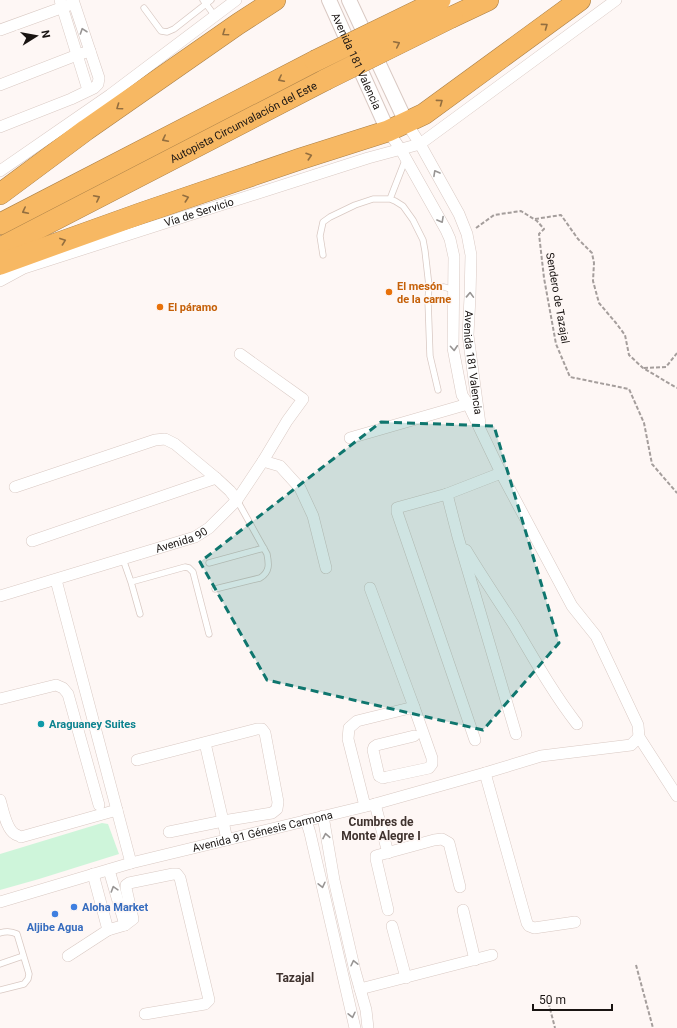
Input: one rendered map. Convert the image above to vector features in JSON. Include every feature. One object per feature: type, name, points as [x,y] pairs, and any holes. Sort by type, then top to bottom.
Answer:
[{"type":"highway","points":[[0,194],[86,130],[262,6],[275,0]]},
{"type":"highway","name":"Autopista Circunvalación del Este","points":[[0,224],[315,61],[440,0]]},
{"type":"highway","name":"Autopista Circunvalación del Este","points":[[0,248],[325,80],[488,0]]},
{"type":"highway","points":[[0,264],[142,213],[300,159],[388,131],[424,114],[580,0]]},
{"type":"street","points":[[0,171],[110,95],[236,0]]},
{"type":"street","name":"Avenida 181 Valencia","points":[[329,0],[388,131],[404,154],[450,239],[454,257],[453,348],[462,395],[481,431]]},
{"type":"street","name":"Avenida 181 Valencia","points":[[349,0],[406,122],[459,214],[467,234],[471,255],[468,335],[481,431]]},
{"type":"street","name":"Vía de Servicio","points":[[0,281],[24,268],[353,163],[404,154],[420,144],[616,0]]},
{"type":"street","points":[[0,30],[61,4],[73,2],[99,78],[98,84],[94,88],[71,99],[0,127]]},
{"type":"street","points":[[61,4],[88,90]]},
{"type":"street","points":[[0,85],[90,51]]},
{"type":"street","points":[[450,239],[467,234]]},
{"type":"street","name":"Avenida 90","points":[[0,596],[195,537],[209,528],[237,500],[263,462],[287,421],[303,399],[240,354]]},
{"type":"street","points":[[350,438],[468,404]]},
{"type":"street","points":[[481,431],[501,473],[572,606],[596,636],[638,725],[639,737],[677,796]]},
{"type":"street","points":[[15,486],[154,440],[165,440],[175,444],[216,478],[237,500]]},
{"type":"street","points":[[263,462],[280,466],[300,488],[313,516],[326,568]]},
{"type":"street","points":[[475,740],[397,512],[397,508],[447,494],[501,473]]},
{"type":"street","points":[[32,541],[216,478]]},
{"type":"street","points":[[447,494],[458,537],[516,734]]},
{"type":"street","points":[[458,537],[566,711],[577,724]]},
{"type":"street","points":[[56,580],[131,863]]},
{"type":"street","points":[[370,588],[414,707],[357,722],[349,728],[348,738],[370,805],[388,853]]},
{"type":"street","points":[[0,699],[56,685],[63,688],[68,694],[99,805]]},
{"type":"street","points":[[414,707],[432,758],[432,764],[429,768],[383,778],[379,776],[373,750],[374,747],[414,736]]},
{"type":"street","points":[[137,760],[257,729],[262,729],[265,734],[278,809],[272,812],[169,832]]},
{"type":"street","name":"Avenida 91 Génesis Carmona","points":[[0,902],[131,863],[370,805],[541,756],[631,745],[639,737]]},
{"type":"street","points":[[205,743],[227,840]]},
{"type":"street","points":[[485,773],[527,923],[529,926],[534,928],[575,922]]},
{"type":"street","points":[[0,800],[10,830],[15,835],[21,837],[117,810]]},
{"type":"street","points":[[323,816],[334,880],[366,1010],[368,1028]]},
{"type":"street","points":[[306,820],[355,1028]]},
{"type":"street","points":[[388,910],[376,856],[442,839],[449,843],[460,887]]},
{"type":"street","points":[[109,870],[125,925]]},
{"type":"street","points":[[93,874],[108,930]]},
{"type":"street","points":[[68,956],[108,930],[125,925],[133,919],[126,885],[129,883],[177,874],[180,878],[209,1000],[205,1004],[145,1014]]},
{"type":"street","points":[[463,910],[475,960]]},
{"type":"street","points":[[392,926],[406,978]]},
{"type":"street","points":[[360,990],[492,955]]},
{"type":"lane","points":[[144,8],[161,31],[168,32],[174,29],[204,2],[211,0]]},
{"type":"lane","points":[[204,2],[215,16]]},
{"type":"lane","points":[[390,199],[404,154]]},
{"type":"lane","points":[[323,254],[320,236],[323,222],[330,217],[355,205],[373,199],[390,199],[403,206],[414,220],[425,251],[429,286],[430,356],[438,390]]},
{"type":"lane","points":[[429,286],[454,290]]},
{"type":"lane","points":[[215,589],[260,578],[268,571],[269,564],[267,554],[237,500]]},
{"type":"lane","points":[[209,563],[264,548]]},
{"type":"lane","points":[[123,559],[140,614]]},
{"type":"lane","points":[[131,582],[185,567],[189,568],[193,572],[209,634]]},
{"type":"lane","points":[[0,933],[6,931],[17,934],[29,974],[28,979],[24,984],[0,990]]},
{"type":"lane","points":[[0,964],[23,956]]},
{"type":"path","points":[[467,234],[494,215],[521,211],[534,219],[561,215],[578,239],[592,253],[594,263],[593,281],[599,303],[625,335],[629,355],[643,368],[677,388]]},
{"type":"path","name":"Sendero de Tazajal","points":[[534,219],[544,229],[539,234],[544,278],[556,344],[570,377],[629,389],[644,423],[652,464],[677,493]]},
{"type":"path","points":[[643,368],[666,367],[677,353]]},
{"type":"path","points":[[636,965],[653,1028]]},
{"type":"path","points":[[547,997],[556,1028]]},
{"type":"highlighted area","points":[[381,422],[494,426],[559,643],[483,730],[267,680],[200,562]]},
{"type":"green space","points":[[102,823],[108,824],[119,854],[0,890],[0,854]]},
{"type":"place","name":"El mesón de la carne","points":[[389,292]]},
{"type":"place","name":"El páramo","points":[[160,307]]},
{"type":"place","name":"Araguaney Suites","points":[[41,724]]},
{"type":"place","name":"Aloha Market","points":[[74,907]]},
{"type":"place","name":"Aljibe Agua","points":[[55,914]]},
{"type":"district","name":"Cumbres de Monte Alegre I","points":[[381,829]]},
{"type":"district","name":"Tazajal","points":[[295,978]]}]
